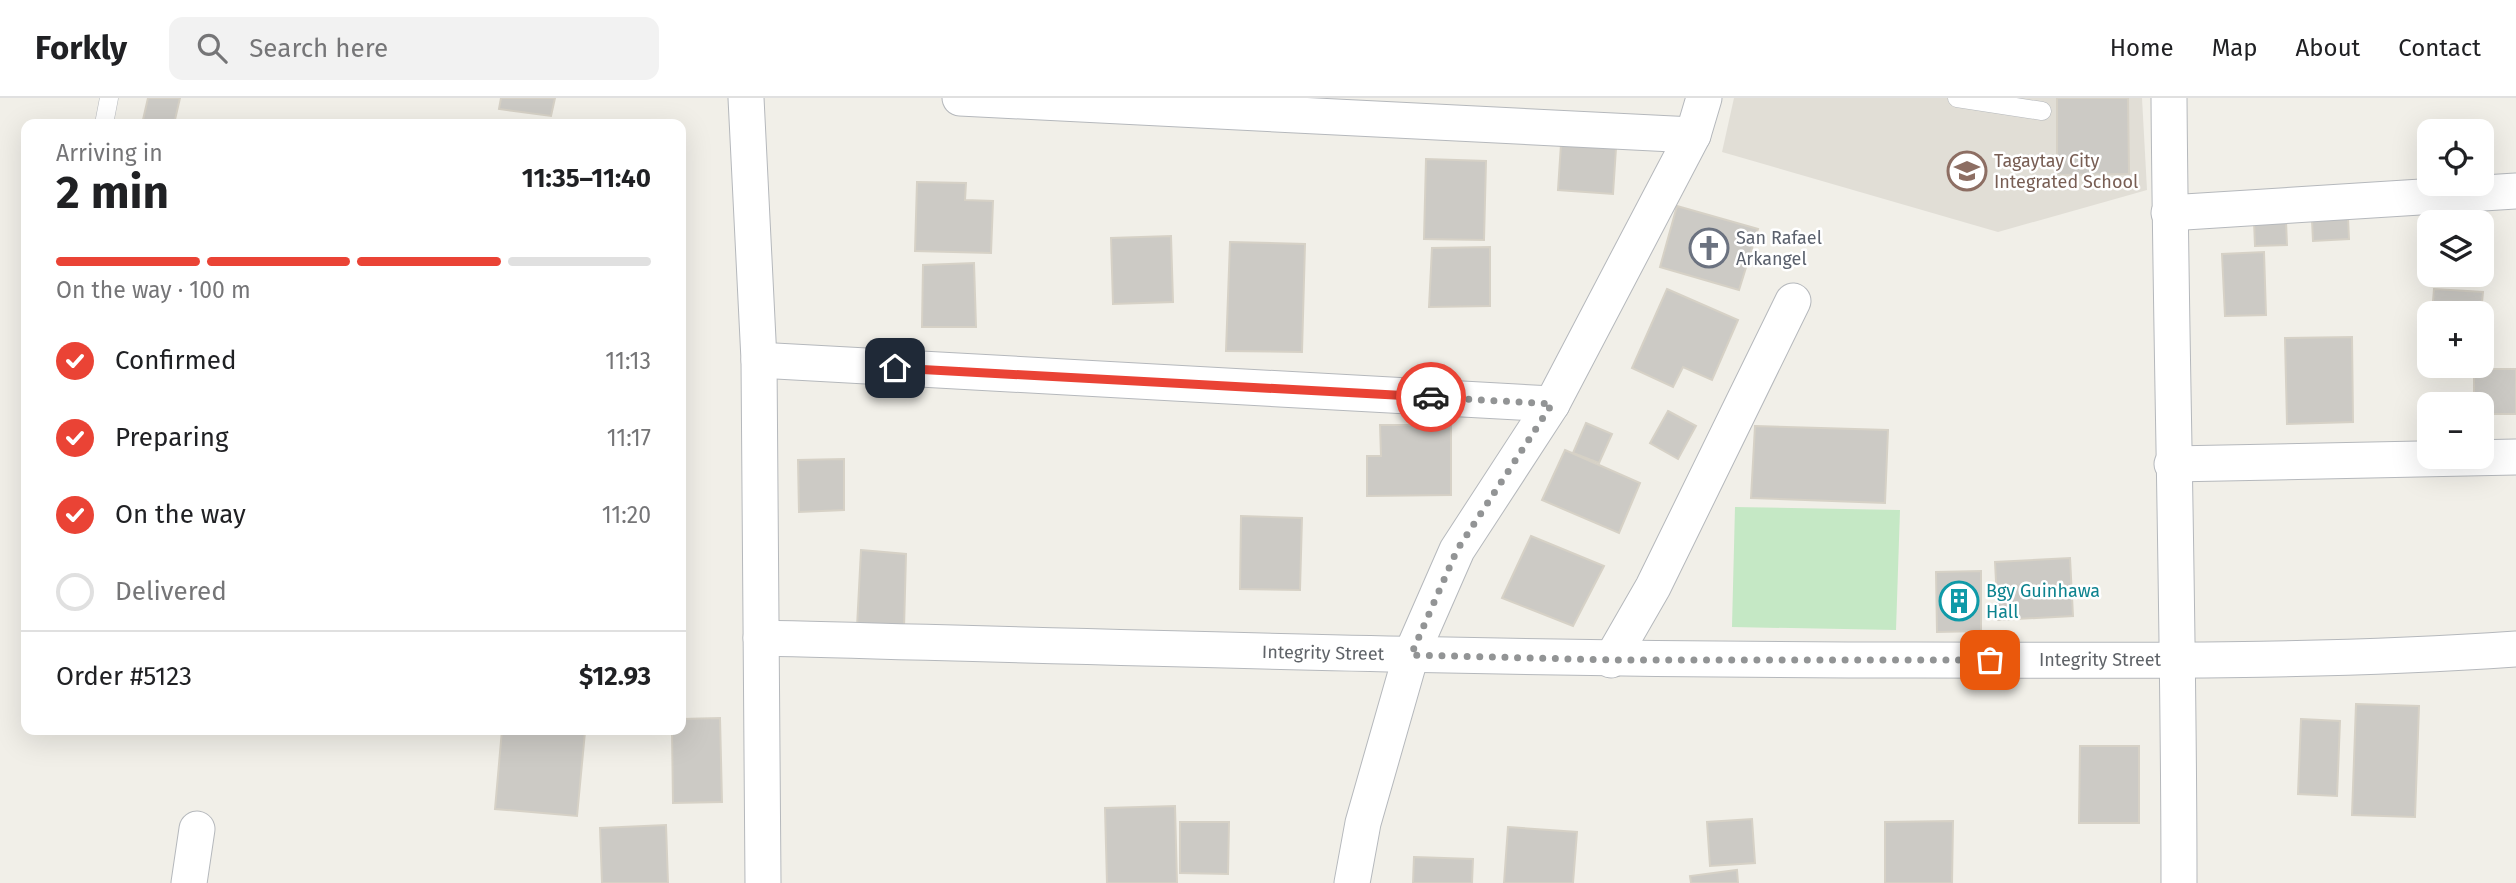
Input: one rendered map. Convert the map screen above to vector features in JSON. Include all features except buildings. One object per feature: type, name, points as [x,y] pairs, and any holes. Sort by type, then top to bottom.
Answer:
[{"type":"street","points":[[747,98],[759,360],[763,883]]},
{"type":"street","points":[[960,98],[1693,135]]},
{"type":"street","points":[[1352,883],[1363,822],[1411,655],[1457,550],[1552,404],[1693,135],[1704,98]]},
{"type":"street","points":[[2169,98],[2172,464],[2179,660],[2179,883]]},
{"type":"street","points":[[2169,213],[2516,191]]},
{"type":"street","points":[[1611,660],[1653,587],[1793,301]]},
{"type":"street","points":[[759,360],[1552,404]]},
{"type":"street","points":[[2172,464],[2516,457]]},
{"type":"street","name":"Integrity Street","points":[[761,638],[1611,660],[2179,660],[2429,655],[2516,649]]},
{"type":"street","points":[[188,883],[197,829]]},
{"type":"lane","points":[[105,119],[109,98]]},
{"type":"lane","points":[[1957,98],[2042,111]]},
{"type":"shaded area","name":"Tagaytay City Integrated School","points":[[1734,98],[2142,98],[2147,190],[1998,232],[1722,152]]},
{"type":"green space","points":[[1735,507],[1900,510],[1896,630],[1732,627]]},
{"type":"way so far","points":[[1431,397],[1552,404],[1457,550],[1411,655],[1611,660],[1990,660]]},
{"type":"place","name":"Tagaytay City Integrated School","points":[[1967,171]]},
{"type":"place","name":"San Rafael Arkangel","points":[[1709,248]]},
{"type":"place","name":"Bgy Guinhawa Hall","points":[[1959,601]]},
{"type":"route","points":[[895,368],[1431,397]]}]
